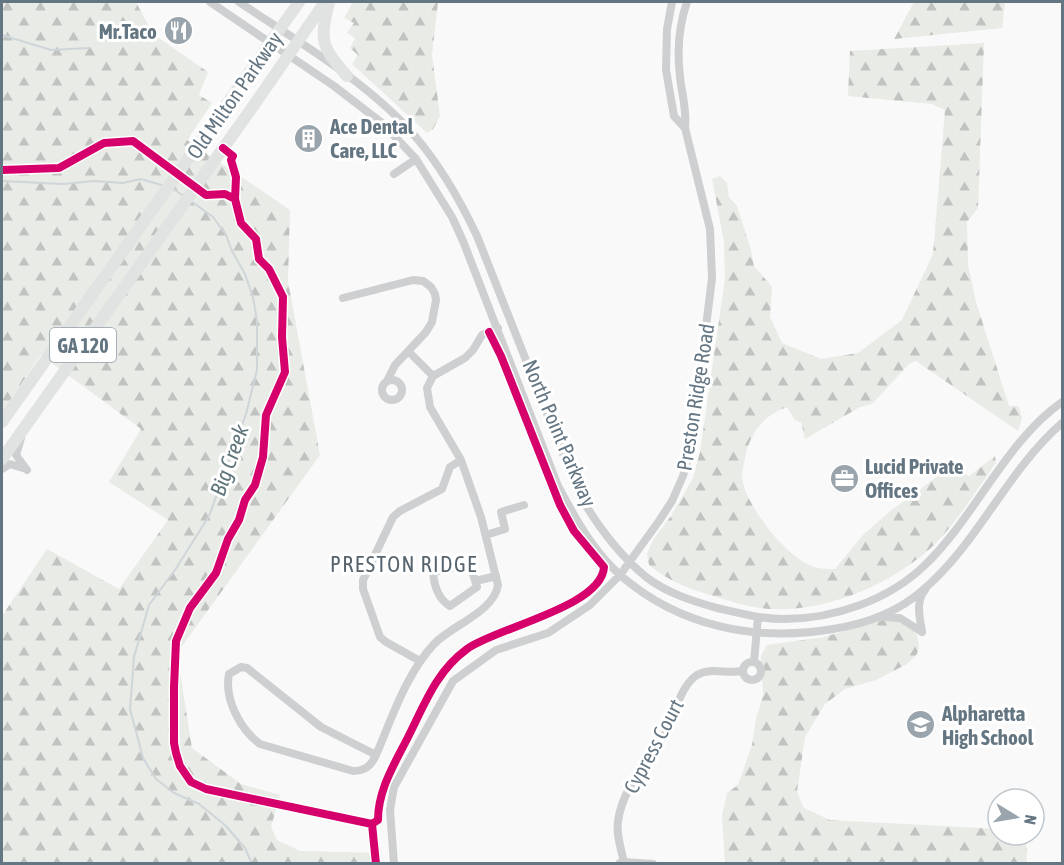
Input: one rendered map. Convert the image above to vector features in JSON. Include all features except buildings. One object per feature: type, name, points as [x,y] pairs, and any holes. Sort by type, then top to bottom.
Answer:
[{"type":"highway","name":"Old Milton Parkway","points":[[2,422],[299,2]]},
{"type":"highway","name":"Old Milton Parkway","points":[[2,459],[327,2]]},
{"type":"highway","points":[[327,2],[324,42],[331,58],[347,76]]},
{"type":"street","name":"North Point Parkway","points":[[210,2],[356,102],[382,123],[416,159],[452,217],[498,328],[558,486],[574,517],[620,575],[675,611],[715,625],[755,633],[802,634],[845,627],[885,615],[922,591],[951,563],[1026,460],[1062,423]]},
{"type":"street","name":"North Point Parkway","points":[[239,2],[347,76],[379,101],[413,134],[444,176],[477,236],[578,492],[598,526],[630,562],[647,577],[674,594],[698,603],[758,617],[782,619],[809,618],[840,612],[863,604],[907,580],[946,544],[1015,450],[1036,425],[1062,402]]},
{"type":"street","name":"Preston Ridge Road","points":[[672,2],[667,29],[666,70],[674,116],[685,128]]},
{"type":"street","name":"Preston Ridge Road","points":[[394,864],[390,810],[394,787],[453,681],[495,650],[548,633],[590,605],[630,562],[672,501],[683,476],[691,448],[710,305],[712,255],[710,229],[685,128],[687,112],[678,50],[681,24],[687,2]]},
{"type":"street","points":[[394,174],[416,159]]},
{"type":"street","points":[[343,298],[413,280],[423,281],[431,287],[436,300],[432,322],[426,332],[395,365],[388,379]]},
{"type":"street","points":[[376,755],[321,727],[247,668],[241,667],[229,674],[229,692],[236,713],[247,731],[260,744],[353,771],[368,768],[376,755],[420,661],[447,632],[464,622],[494,598],[498,585],[486,535],[461,460],[430,407],[428,388],[433,376],[465,358],[482,336],[498,328]]},
{"type":"street","points":[[408,351],[433,376]]},
{"type":"street","points":[[2,469],[10,464],[27,470],[16,455],[28,421]]},
{"type":"street","points":[[420,661],[380,637],[363,589],[363,580],[393,517],[442,489],[450,467],[461,460]]},
{"type":"street","points":[[486,535],[505,529],[501,512],[524,505]]},
{"type":"street","points":[[470,564],[476,581],[477,587],[450,606],[443,602],[434,582],[433,572],[470,564]]},
{"type":"street","points":[[476,581],[496,576]]},
{"type":"street","points":[[877,617],[900,618],[922,632],[919,601],[921,594],[929,584]]},
{"type":"street","name":"Cypress Court","points":[[622,863],[618,823],[622,804],[635,777],[663,736],[682,693],[698,674],[710,671],[734,673],[742,671],[747,679],[756,679],[761,672],[759,666],[754,662],[758,617]]},
{"type":"street","points":[[742,671],[746,664],[754,662]]},
{"type":"street","points":[[622,863],[652,864]]},
{"type":"green space","points":[[2,2],[136,2],[153,34],[208,72],[199,95],[212,103],[187,140],[290,210],[288,281],[320,455],[180,649],[179,666],[192,748],[241,784],[280,795],[271,827],[277,840],[300,851],[379,853],[380,863],[2,863],[2,616],[47,549],[119,589],[168,520],[109,482],[141,429],[41,355],[2,412]]},
{"type":"green space","points":[[353,2],[438,2],[432,55],[440,116],[433,129],[427,133],[352,64],[358,55],[350,48],[355,38],[347,33],[354,23],[344,18]]},
{"type":"green space","points":[[914,2],[1005,2],[1002,28],[894,39]]},
{"type":"green space","points":[[984,43],[978,208],[967,222],[968,265],[976,302],[1009,406],[1019,406],[1022,419],[1018,431],[916,361],[909,364],[872,404],[860,407],[805,439],[801,422],[795,420],[787,407],[770,416],[757,429],[746,453],[742,477],[750,501],[768,528],[790,552],[817,568],[835,569],[863,535],[889,512],[946,470],[955,469],[969,476],[995,456],[996,463],[958,517],[933,546],[898,572],[858,593],[814,606],[771,609],[733,602],[693,589],[663,575],[649,565],[647,554],[653,540],[671,516],[693,478],[700,452],[725,279],[724,242],[712,179],[720,176],[727,183],[729,197],[737,206],[754,266],[772,287],[770,317],[782,343],[821,359],[858,353],[902,320],[933,254],[945,110],[932,104],[848,96],[850,51]]},
{"type":"green space","points":[[882,620],[898,620],[912,627],[917,635],[919,646],[917,654],[907,664],[876,680],[845,689],[825,704],[805,737],[797,792],[804,808],[830,820],[986,828],[986,847],[1026,847],[1027,863],[725,863],[722,815],[727,793],[738,785],[752,745],[756,718],[763,696],[761,656],[767,645],[824,637]]},
{"type":"waterway","points":[[2,35],[51,50],[89,48]]},
{"type":"waterway","name":"Big Creek","points":[[2,181],[63,184],[94,181],[123,183],[141,179],[165,186]]},
{"type":"waterway","name":"Big Creek","points":[[173,189],[184,196]]},
{"type":"waterway","name":"Big Creek","points":[[191,201],[213,217],[226,235],[245,274],[253,297],[257,321],[257,370],[246,414],[209,516],[175,570],[149,605],[134,657],[130,709],[143,758],[156,779],[174,793],[199,804],[225,825],[245,848],[252,864]]},
{"type":"cycle path","points":[[2,170],[59,168],[104,143],[133,141],[206,195],[225,194],[235,199]]},
{"type":"cycle path","points":[[223,148],[233,156],[231,160],[236,177],[235,199],[241,223],[256,239],[259,259],[269,269],[283,297],[282,337],[285,372],[266,415],[263,457],[255,485],[245,500],[239,520],[228,539],[216,573],[190,608],[176,641],[174,687],[176,753],[180,766],[191,782],[206,789],[372,824],[376,864]]},
{"type":"cycle path","points":[[372,824],[378,820],[380,800],[391,771],[430,692],[446,669],[467,649],[481,641],[545,615],[586,594],[599,581],[604,567],[574,531],[560,505],[501,356],[489,332]]},
{"type":"place","name":"Mr.Taco","points":[[178,31]]},
{"type":"place","name":"Ace Dental Care, LLC","points":[[309,138]]},
{"type":"place","name":"Lucid Private Offices","points":[[844,478]]},
{"type":"place","name":"Alpharetta High School","points":[[921,725]]},
{"type":"district","name":"PRESTON RIDGE","points":[[404,564]]}]
